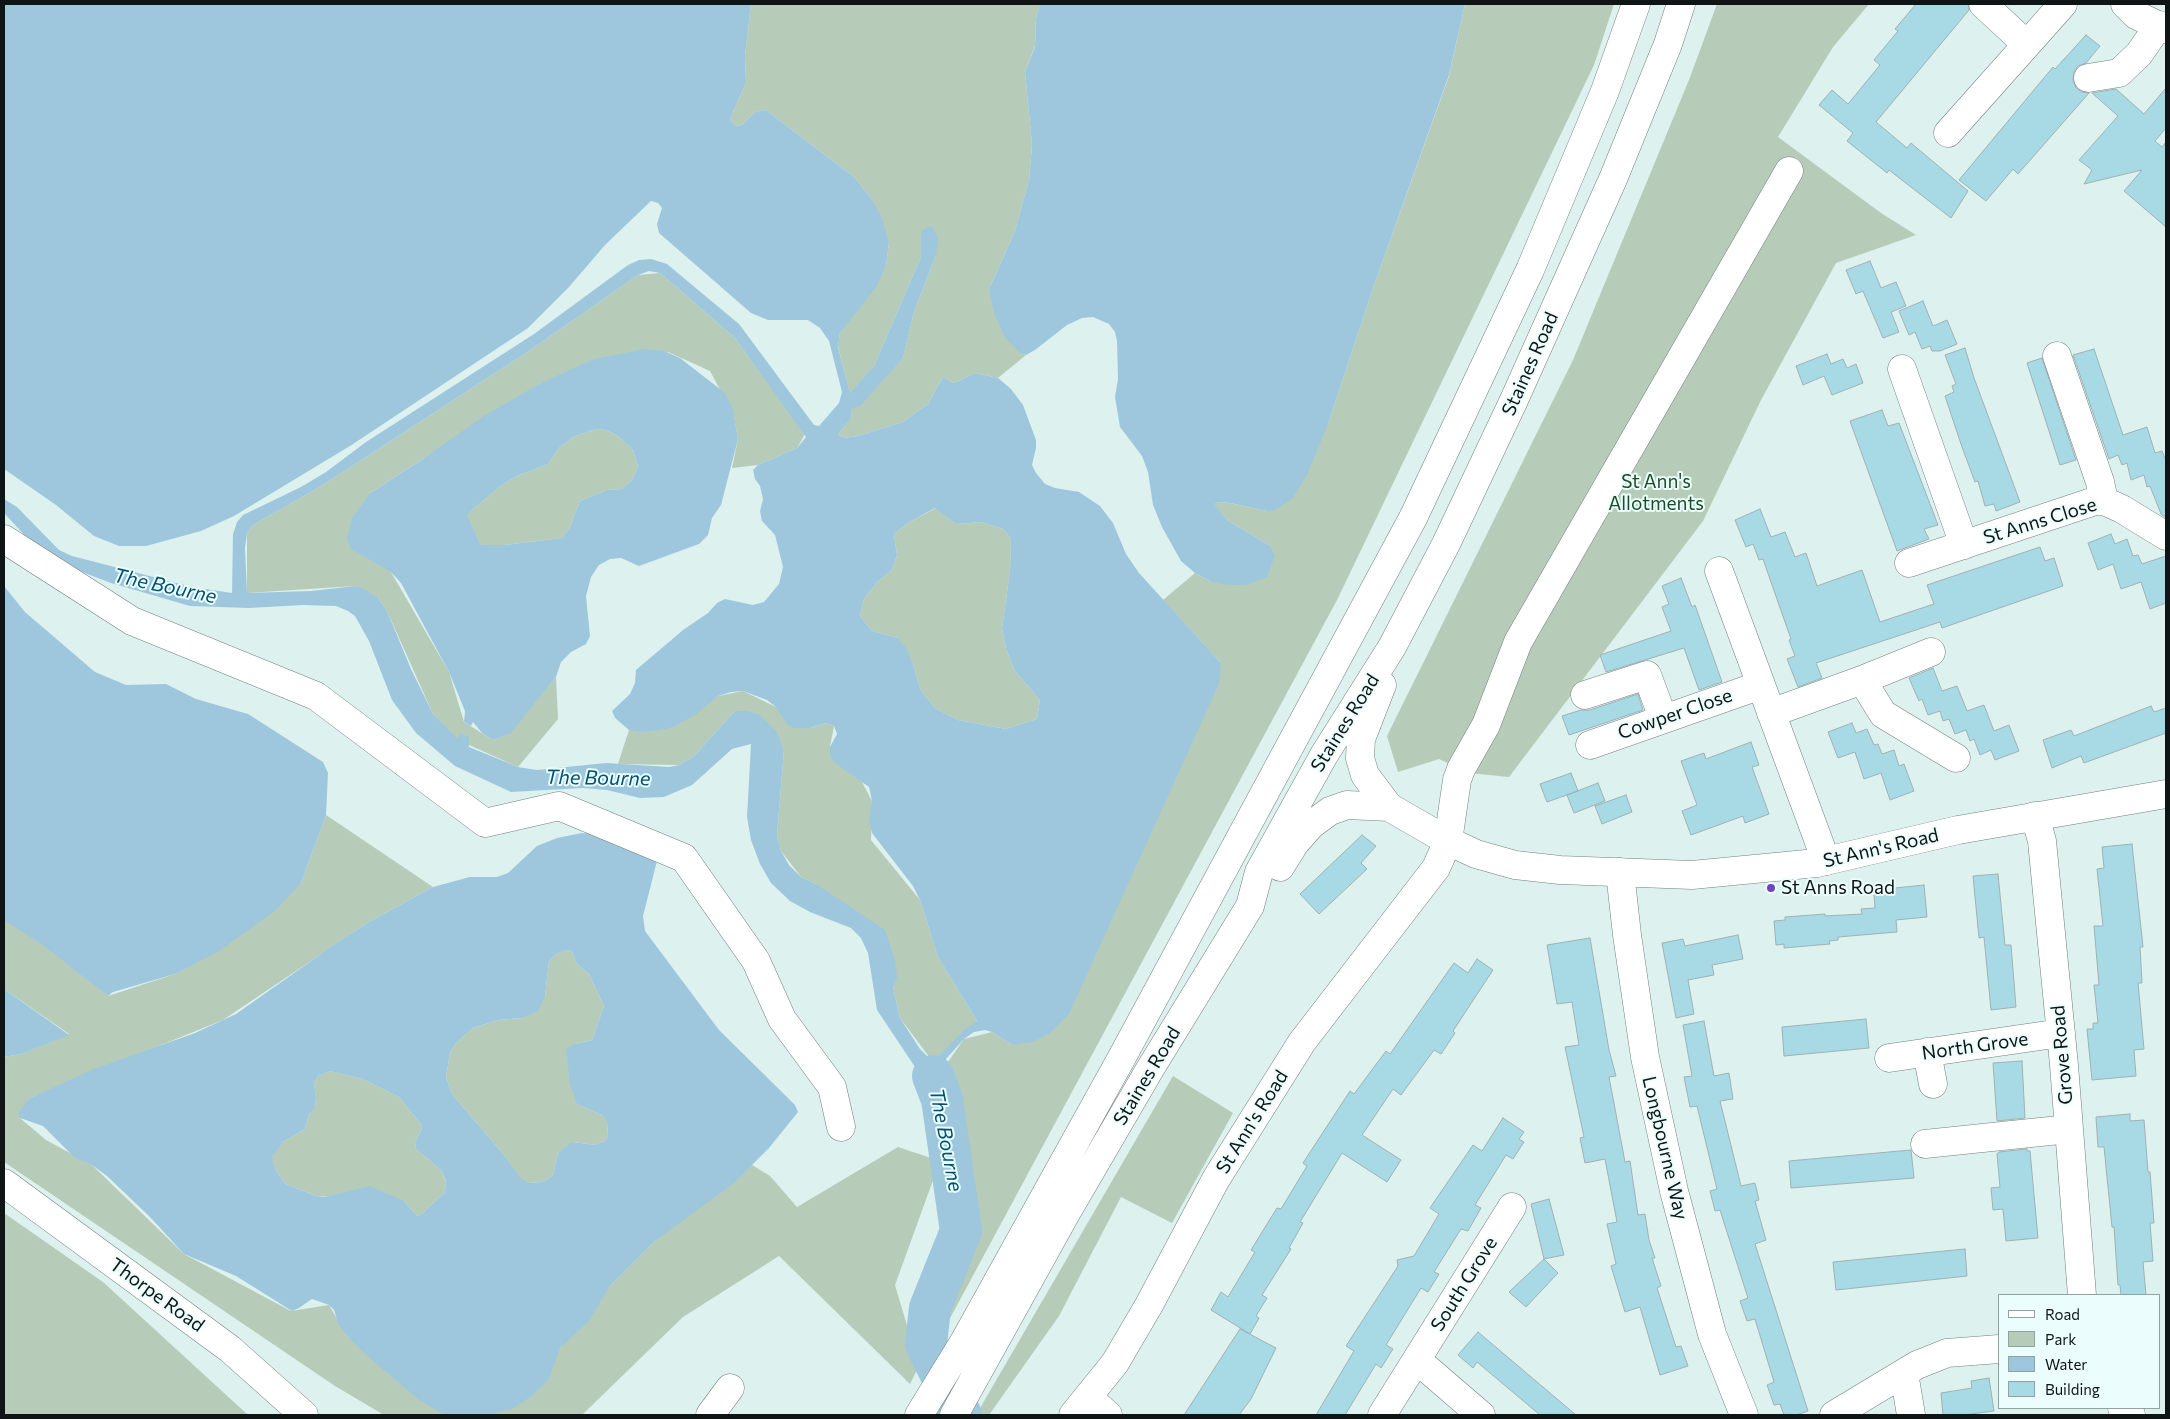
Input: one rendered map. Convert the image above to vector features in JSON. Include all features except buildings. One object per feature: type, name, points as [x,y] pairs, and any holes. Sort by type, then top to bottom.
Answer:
[{"type":"main road","name":"Staines Road","points":[[919,1415],[965,1340],[1280,766],[1413,518],[1534,261],[1605,91],[1636,4]]},
{"type":"main road","name":"Staines Road","points":[[954,1415],[1070,1206],[1250,906],[1259,872],[1324,754],[1392,648],[1446,544],[1514,400],[1612,179],[1668,44],[1681,4]]},
{"type":"main road","points":[[1983,4],[2026,44]]},
{"type":"main road","points":[[1948,133],[2063,4]]},
{"type":"main road","points":[[2088,78],[2119,73],[2139,54],[2162,27],[2136,15],[2125,4]]},
{"type":"main road","points":[[1448,841],[1457,780],[1461,769],[1486,725],[1518,642],[1789,171]]},
{"type":"main road","points":[[2058,356],[2100,482],[2104,500]]},
{"type":"main road","name":"St Anns Close","points":[[1902,369],[1964,545]]},
{"type":"main road","name":"St Anns Close","points":[[1909,563],[2094,501],[2104,500],[2166,536]]},
{"type":"main road","points":[[4,538],[132,621],[316,696],[486,823],[559,806],[684,858],[756,961],[782,1020],[832,1087],[840,1127]]},
{"type":"main road","points":[[1719,571],[1826,861]]},
{"type":"main road","name":"St Ann's Road","points":[[1365,775],[1360,758],[1361,739],[1382,684],[1392,648]]},
{"type":"main road","points":[[1771,713],[1862,680],[1931,652]]},
{"type":"main road","points":[[1585,695],[1646,675],[1663,718]]},
{"type":"main road","points":[[1862,680],[1883,714],[1956,758]]},
{"type":"main road","name":"Cowper Close","points":[[1590,745],[1761,685]]},
{"type":"main road","points":[[1280,766],[1309,755],[1324,754]]},
{"type":"main road","name":"St Ann's Road","points":[[1324,754],[1342,760],[1365,775],[1389,807],[1448,841],[1476,854],[1515,865],[1560,870],[1692,875],[1826,861],[1958,830],[2166,794]]},
{"type":"main road","name":"St Ann's Road","points":[[1250,906],[1273,879],[1295,843],[1310,825],[1330,811],[1347,804],[1389,807]]},
{"type":"main road","name":"Grove Road","points":[[2035,816],[2042,841],[2061,1034],[2082,1294]]},
{"type":"main road","name":"St Ann's Road","points":[[1090,1409],[1149,1305],[1216,1179],[1302,1042],[1384,933],[1428,880],[1436,868],[1448,841]]},
{"type":"main road","name":"Longbourne Way","points":[[1620,872],[1645,1057],[1674,1191],[1712,1334],[1744,1415]]},
{"type":"main road","name":"North Grove","points":[[1889,1058],[2061,1034]]},
{"type":"main road","points":[[1927,1052],[1933,1084]]},
{"type":"main road","points":[[1925,1144],[2069,1129]]},
{"type":"main road","name":"Thorpe Road","points":[[4,1183],[230,1349],[304,1415]]},
{"type":"main road","name":"South Grove","points":[[1382,1415],[1512,1207]]},
{"type":"main road","points":[[1834,1415],[1917,1365],[1947,1354],[1998,1349]]},
{"type":"main road","points":[[1417,1360],[1481,1415]]},
{"type":"main road","points":[[1904,1373],[1911,1415]]},
{"type":"main road","points":[[710,1415],[730,1388]]},
{"type":"green space","points":[[751,4],[1040,4],[1036,18],[1035,46],[1025,72],[1032,145],[1029,180],[1015,231],[989,289],[1020,353],[1026,355],[998,378],[975,373],[954,383],[943,377],[928,404],[903,422],[858,436],[844,438],[838,434],[851,419],[852,409],[903,358],[914,312],[936,255],[921,232],[921,257],[874,366],[850,394],[838,346],[840,333],[886,265],[889,243],[871,198],[854,177],[766,110],[755,112],[741,126],[734,125],[730,119],[746,83],[745,56]]},
{"type":"green space","points":[[1465,4],[1614,4],[1594,65],[1337,600],[948,1322],[953,1296],[979,1219],[956,1130],[961,1112],[958,1094],[944,1075],[943,1069],[964,1039],[992,1032],[1012,1045],[1220,662],[1163,600],[1195,573],[1210,581],[1269,545],[1227,520],[1213,504],[1218,502],[1230,503],[1267,511],[1328,424],[1372,291],[1449,76]]},
{"type":"green space","name":"St Ann's Allotments","points":[[1717,4],[1869,4],[1833,47],[1778,137],[1881,213],[1916,235],[1836,263],[1761,400],[1703,521],[1509,777],[1469,773],[1439,759],[1398,772],[1387,736],[1573,360],[1689,80]]},
{"type":"green space","points":[[660,273],[735,338],[805,434],[797,448],[758,465],[732,468],[738,439],[734,416],[710,371],[668,352],[541,383],[370,493],[391,572],[449,672],[464,722],[493,740],[509,734],[556,677],[558,719],[518,767],[458,740],[433,714],[387,611],[378,598],[355,586],[247,593],[247,533],[253,525],[323,485],[529,351],[638,275]]},
{"type":"green space","points":[[596,429],[606,430],[618,436],[633,450],[638,467],[632,480],[622,489],[607,490],[580,501],[569,529],[562,538],[505,545],[481,545],[466,516],[502,485],[517,476],[548,464],[559,448],[573,437]]},
{"type":"green space","points":[[936,508],[956,524],[981,522],[1003,529],[1011,539],[1010,571],[1002,628],[1006,649],[1015,671],[1040,700],[1037,719],[1006,729],[958,720],[935,708],[921,691],[913,664],[898,638],[872,631],[860,616],[864,599],[877,582],[892,570],[897,555],[894,534],[908,523]]},
{"type":"green space","points":[[743,691],[776,707],[810,728],[826,723],[834,726],[830,757],[862,782],[872,801],[871,840],[920,900],[938,957],[977,1021],[933,1062],[900,1018],[893,987],[895,966],[816,884],[801,877],[781,851],[777,835],[784,750],[735,711],[693,757],[679,765],[618,764],[629,730],[669,729],[718,696]]},
{"type":"green space","points":[[326,815],[433,887],[369,922],[223,1020],[30,1098],[20,1118],[46,1140],[92,1165],[184,1254],[291,1311],[329,1305],[347,1336],[452,1415],[384,1415],[335,1386],[4,1162],[4,1057],[21,1054],[69,1034],[4,989],[4,910],[108,996],[175,974],[301,883]]},
{"type":"green space","points":[[568,950],[572,952],[577,964],[589,974],[604,1006],[592,1040],[575,1044],[577,1104],[602,1115],[607,1120],[608,1136],[605,1141],[595,1145],[573,1142],[558,1153],[553,1175],[541,1182],[528,1183],[520,1178],[505,1156],[452,1094],[446,1077],[450,1053],[456,1043],[473,1028],[498,1020],[523,1018],[545,997],[549,961],[558,953]]},
{"type":"green space","points":[[330,1071],[363,1079],[399,1097],[421,1124],[422,1128],[415,1143],[416,1149],[441,1170],[446,1182],[445,1192],[422,1214],[417,1216],[404,1201],[316,1196],[286,1184],[276,1171],[271,1157],[283,1142],[305,1129],[309,1114],[315,1107],[314,1083],[318,1076]]},
{"type":"green space","points":[[1173,1076],[1233,1113],[1172,1223],[1121,1197],[1059,1316],[989,1415],[976,1415]]},
{"type":"green space","points":[[898,1147],[940,1161],[895,1285],[919,1366],[910,1384],[779,1256],[683,1317],[582,1415],[476,1415],[560,1348],[610,1286],[654,1242],[752,1165],[770,1176],[797,1207]]},
{"type":"green space","points":[[4,1213],[103,1282],[248,1415],[4,1415]]},
{"type":"water","points":[[4,4],[751,4],[745,56],[746,83],[730,119],[734,125],[741,126],[755,112],[766,110],[854,177],[871,198],[882,218],[889,243],[886,265],[877,286],[840,333],[838,347],[850,393],[874,366],[921,257],[921,232],[929,226],[932,227],[938,238],[936,255],[914,312],[903,358],[860,406],[852,409],[851,419],[838,434],[844,438],[858,436],[903,422],[928,404],[943,377],[954,383],[975,373],[998,378],[1011,389],[1023,405],[1036,440],[1032,465],[1036,473],[1045,484],[1055,488],[1079,492],[1100,506],[1113,523],[1126,554],[1139,573],[1220,662],[1219,684],[1069,1014],[1050,1033],[1033,1042],[1012,1045],[992,1032],[985,1030],[974,1032],[964,1039],[946,1059],[943,1069],[944,1075],[958,1094],[961,1112],[959,1125],[956,1130],[939,1135],[940,1124],[927,1085],[877,1010],[868,953],[861,938],[851,928],[810,912],[790,901],[771,883],[760,864],[751,840],[747,817],[751,744],[732,749],[692,785],[664,797],[640,798],[607,790],[582,788],[511,792],[455,766],[416,733],[392,700],[369,641],[355,616],[348,611],[336,606],[303,605],[249,608],[190,606],[111,583],[46,558],[4,513],[4,499],[17,507],[59,550],[72,556],[192,587],[232,593],[233,534],[237,522],[243,515],[301,487],[326,472],[366,442],[534,334],[628,265],[639,260],[651,259],[667,264],[739,324],[814,425],[819,426],[839,403],[842,392],[829,341],[820,328],[808,320],[768,320],[751,313],[659,233],[657,224],[662,208],[658,203],[651,201],[605,245],[569,287],[528,328],[350,446],[234,516],[201,531],[146,546],[119,546],[94,536],[56,505],[4,469]],"holes":[[[649,271],[660,273],[735,338],[806,437],[797,448],[758,465],[753,470],[763,499],[760,511],[762,521],[775,535],[783,567],[779,584],[764,602],[753,605],[725,599],[717,603],[708,613],[683,630],[636,670],[635,683],[630,694],[612,711],[615,718],[629,730],[642,732],[669,729],[695,715],[718,696],[743,691],[767,700],[776,707],[787,724],[793,728],[810,728],[826,723],[834,726],[837,734],[830,747],[830,757],[835,763],[869,787],[872,801],[869,820],[872,833],[913,886],[920,900],[938,957],[977,1021],[964,1030],[933,1062],[920,1049],[900,1018],[893,987],[897,978],[895,960],[885,930],[816,884],[801,877],[789,865],[781,851],[777,835],[784,750],[776,731],[760,715],[748,711],[735,711],[693,757],[679,765],[669,767],[606,763],[537,770],[518,767],[469,747],[469,737],[460,733],[458,739],[433,714],[411,669],[387,611],[378,598],[366,590],[355,586],[311,591],[247,593],[245,548],[247,533],[253,525],[323,485],[529,351],[638,275]],[[935,508],[956,524],[981,522],[1003,529],[1011,539],[1010,571],[1002,628],[1006,649],[1015,671],[1040,700],[1037,719],[1006,729],[958,720],[935,708],[921,691],[913,664],[906,648],[898,638],[872,631],[860,616],[864,599],[877,582],[892,570],[897,555],[894,534],[908,523]]]},
{"type":"water","points":[[1040,4],[1465,4],[1449,75],[1372,291],[1328,424],[1307,475],[1292,499],[1275,510],[1267,511],[1230,503],[1218,502],[1214,504],[1227,520],[1269,545],[1275,555],[1267,577],[1246,585],[1228,585],[1210,581],[1195,573],[1181,561],[1162,527],[1153,505],[1148,472],[1142,456],[1120,427],[1115,397],[1118,379],[1117,341],[1115,332],[1109,324],[1093,317],[1082,318],[1067,325],[1026,355],[1020,353],[1005,337],[994,313],[989,289],[1015,231],[1029,180],[1032,145],[1025,72],[1035,47],[1036,18]]},
{"type":"water","points":[[645,349],[664,351],[680,358],[725,393],[733,409],[738,439],[721,505],[712,518],[708,535],[699,544],[639,566],[621,558],[610,559],[599,565],[591,577],[586,596],[590,636],[586,644],[571,652],[561,662],[556,677],[510,734],[493,740],[482,733],[473,722],[471,726],[464,722],[465,711],[449,672],[401,583],[391,572],[351,549],[347,539],[352,518],[370,493],[484,416],[541,383],[594,359]],"holes":[[[596,429],[606,430],[618,436],[633,450],[638,467],[632,480],[622,489],[607,490],[580,501],[569,529],[562,538],[505,545],[481,545],[467,516],[472,510],[502,485],[517,476],[548,464],[559,448],[573,437]]]},
{"type":"water","points":[[4,586],[25,612],[95,672],[126,685],[166,684],[196,699],[248,714],[323,762],[328,773],[326,815],[301,883],[275,911],[219,951],[175,974],[113,992],[108,996],[43,945],[4,920]]},
{"type":"water","points":[[582,833],[622,836],[657,861],[643,916],[645,931],[719,1030],[795,1105],[798,1112],[769,1148],[734,1183],[654,1242],[610,1286],[588,1322],[560,1348],[549,1379],[532,1396],[510,1410],[499,1411],[493,1415],[448,1415],[441,1413],[418,1399],[347,1336],[338,1323],[334,1310],[329,1305],[312,1299],[292,1311],[236,1276],[184,1254],[150,1217],[107,1176],[92,1165],[75,1158],[43,1126],[20,1118],[18,1113],[30,1098],[94,1069],[195,1033],[236,1014],[369,922],[433,887],[470,877],[497,877],[508,873],[537,846],[557,838]],"holes":[[[568,950],[572,952],[577,964],[589,974],[604,1006],[592,1040],[575,1044],[566,1049],[570,1084],[577,1104],[602,1115],[607,1121],[608,1136],[605,1141],[595,1145],[573,1142],[569,1144],[558,1153],[553,1175],[541,1182],[528,1183],[520,1177],[505,1156],[452,1094],[446,1077],[450,1053],[456,1043],[473,1028],[498,1020],[523,1018],[538,1011],[545,997],[549,961],[558,953]],[[330,1071],[363,1079],[399,1097],[421,1124],[422,1128],[415,1143],[416,1149],[441,1170],[446,1181],[445,1192],[422,1214],[417,1216],[404,1201],[370,1186],[325,1197],[316,1196],[286,1184],[276,1171],[272,1157],[283,1142],[305,1129],[309,1114],[315,1108],[314,1083],[318,1076]]]},
{"type":"water","points":[[4,989],[69,1035],[21,1054],[4,1057]]},
{"type":"waterway","name":"The Bourne","points":[[933,1076],[942,1099],[961,1231],[930,1308],[926,1344],[961,1415]]},
{"type":"place","name":"St Anns Road","points":[[1771,888]]}]
